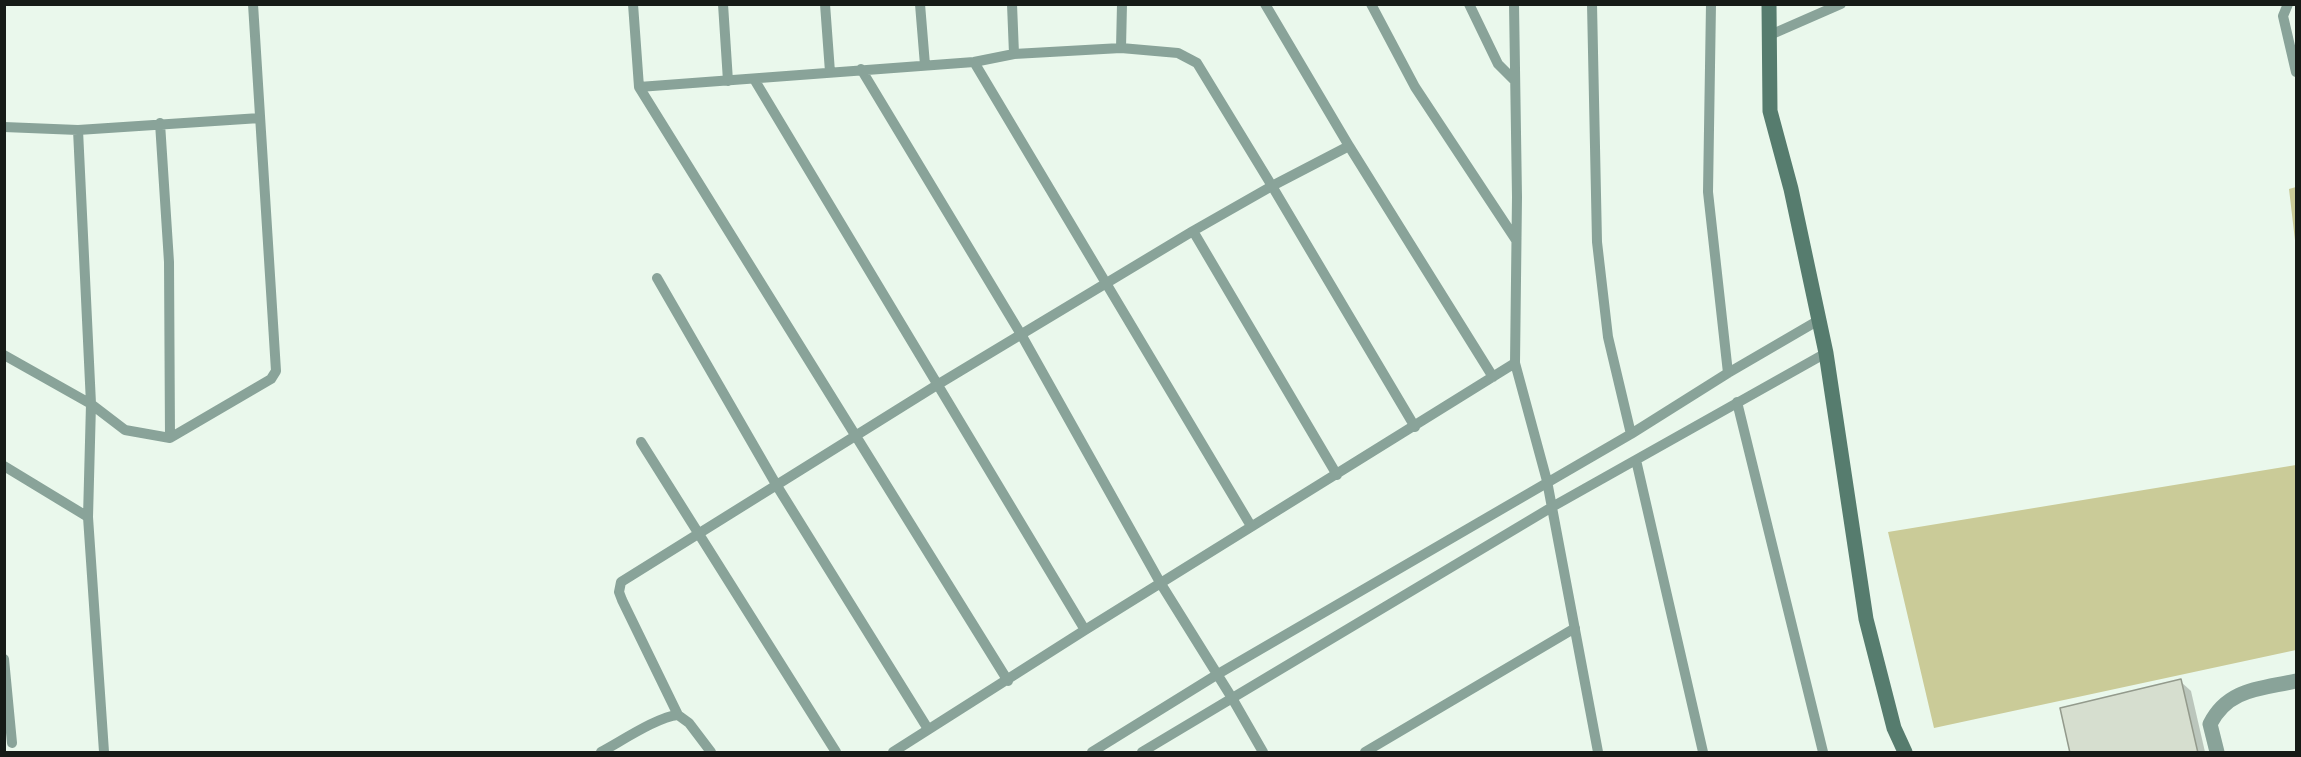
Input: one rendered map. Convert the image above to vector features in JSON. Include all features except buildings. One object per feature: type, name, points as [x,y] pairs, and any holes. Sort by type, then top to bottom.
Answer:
[{"type":"street","points":[[1769,4],[1770,111],[1791,189],[1826,353],[1866,619],[1894,728],[1905,753]]},
{"type":"street","points":[[2217,753],[2210,724],[2216,711],[2236,695],[2296,681]]},
{"type":"lane","points":[[4,356],[91,404],[125,430],[171,438],[272,379],[276,371],[253,4]]},
{"type":"lane","points":[[633,4],[639,87],[1008,681]]},
{"type":"lane","points":[[723,4],[728,81]]},
{"type":"lane","points":[[825,4],[830,72]]},
{"type":"lane","points":[[920,4],[925,65]]},
{"type":"lane","points":[[1012,4],[1014,54]]},
{"type":"lane","points":[[1121,48],[1122,4]]},
{"type":"lane","points":[[1265,4],[1349,146],[1493,378]]},
{"type":"lane","points":[[1371,4],[1415,87],[1516,240]]},
{"type":"lane","points":[[1469,4],[1498,64],[1515,81]]},
{"type":"lane","points":[[1514,4],[1515,363],[1547,481],[1599,753]]},
{"type":"lane","points":[[1592,4],[1598,242],[1608,337],[1631,434]]},
{"type":"lane","points":[[1711,4],[1708,192],[1728,373]]},
{"type":"lane","points":[[1770,35],[1841,4]]},
{"type":"lane","points":[[2288,4],[2283,16],[2296,72]]},
{"type":"lane","points":[[639,87],[974,62],[1014,54],[1121,48],[1178,53],[1197,63],[1415,427]]},
{"type":"lane","points":[[974,62],[1251,526]]},
{"type":"lane","points":[[861,69],[1022,336],[1161,584],[1218,674],[1263,753]]},
{"type":"lane","points":[[754,79],[1085,630]]},
{"type":"lane","points":[[4,126],[78,130],[260,118]]},
{"type":"lane","points":[[160,123],[169,262],[171,438]]},
{"type":"lane","points":[[78,130],[91,404],[88,517],[104,753]]},
{"type":"lane","points":[[711,753],[689,723],[678,715],[620,592],[621,582],[937,385],[1194,231],[1272,186],[1349,146]]},
{"type":"lane","points":[[1194,231],[1337,475]]},
{"type":"lane","points":[[657,278],[777,486],[928,729]]},
{"type":"lane","points":[[1092,753],[1218,674],[1631,434],[1728,373],[1819,320]]},
{"type":"lane","points":[[1142,753],[1552,507],[1826,353]]},
{"type":"lane","points":[[893,753],[1085,630],[1515,363]]},
{"type":"lane","points":[[1737,402],[1823,753]]},
{"type":"lane","points":[[641,442],[836,753]]},
{"type":"lane","points":[[1636,460],[1703,753]]},
{"type":"lane","points":[[4,466],[88,517]]},
{"type":"lane","points":[[1365,753],[1575,628]]},
{"type":"lane","points":[[4,659],[12,743]]},
{"type":"lane","points":[[601,753],[665,716],[678,715]]},
{"type":"green space","points":[[2296,187],[2296,249],[2289,189]]},
{"type":"green space","points":[[2296,465],[2296,650],[1934,728],[1888,532]]}]
